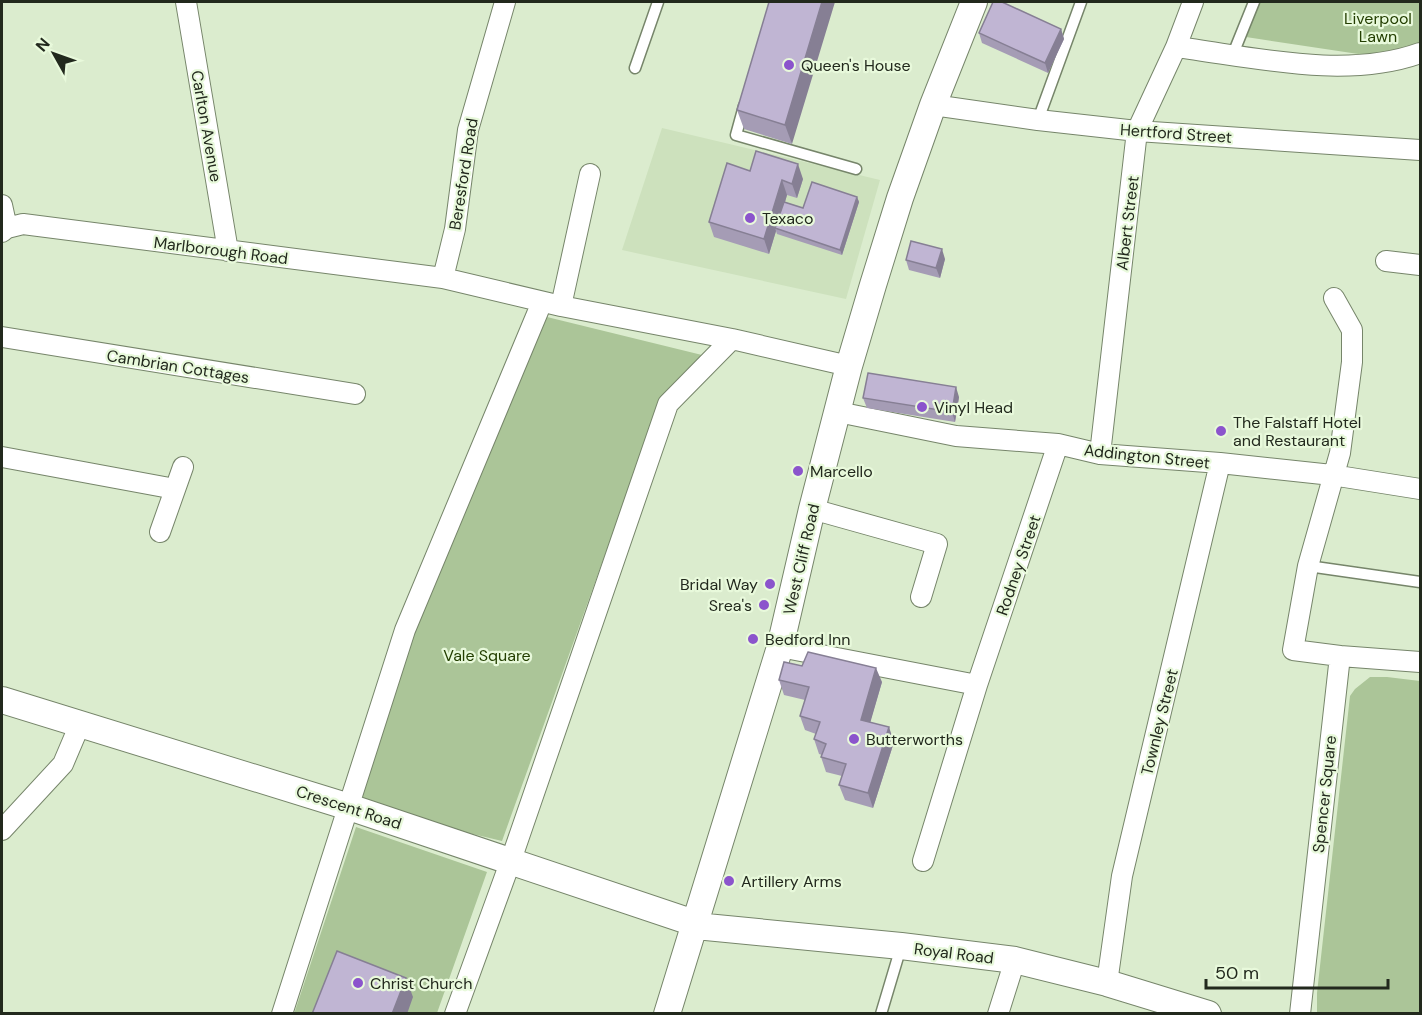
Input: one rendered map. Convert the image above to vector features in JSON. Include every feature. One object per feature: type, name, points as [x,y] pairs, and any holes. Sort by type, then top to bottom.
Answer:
[{"type":"street","name":"Carlton Avenue","points":[[186,2],[228,251]]},
{"type":"street","name":"Beresford Road","points":[[443,278],[455,229],[468,130],[505,2]]},
{"type":"street","name":"West Cliff Road","points":[[667,1014],[780,647],[812,509],[849,366],[900,198],[933,105],[974,2]]},
{"type":"street","name":"Albert Street","points":[[1100,454],[1137,131],[1176,47],[1193,2]]},
{"type":"street","points":[[1176,47],[1296,63],[1380,63],[1420,52]]},
{"type":"street","name":"Hertford Street","points":[[933,105],[1137,131],[1420,150]]},
{"type":"street","points":[[282,1014],[405,630],[551,304],[590,174]]},
{"type":"street","points":[[2,206],[4,230]]},
{"type":"street","name":"Marlborough Road","points":[[4,230],[23,225],[443,278]]},
{"type":"street","points":[[1386,261],[1420,266]]},
{"type":"street","points":[[443,278],[551,304],[732,339],[849,366]]},
{"type":"street","points":[[1334,298],[1352,330],[1353,346],[1340,453],[1308,566],[1293,650],[1420,662]]},
{"type":"street","name":"Cambrian Cottages","points":[[2,337],[355,394]]},
{"type":"street","points":[[455,1014],[511,860],[668,404],[732,339]]},
{"type":"street","name":"Addington Street","points":[[838,412],[956,436],[1058,444],[1100,454],[1220,463],[1332,475],[1420,489]]},
{"type":"street","name":"Rodney Street","points":[[923,861],[977,685],[1058,444]]},
{"type":"street","points":[[2,457],[175,489]]},
{"type":"street","name":"Townley Street","points":[[1107,983],[1122,876],[1220,463]]},
{"type":"street","points":[[160,532],[183,466]]},
{"type":"street","points":[[812,509],[937,544],[921,597]]},
{"type":"street","points":[[780,647],[977,685]]},
{"type":"street","name":"Spencer Square","points":[[1300,1014],[1340,656]]},
{"type":"street","name":"Crescent Road","points":[[2,700],[349,807],[695,922]]},
{"type":"street","points":[[2,830],[63,765],[80,724]]},
{"type":"street","name":"Royal Road","points":[[695,922],[706,927],[901,946],[1015,960],[1107,983],[1208,1014]]},
{"type":"street","points":[[998,1014],[1015,960]]},
{"type":"lane","points":[[635,68],[658,2]]},
{"type":"lane","points":[[1038,120],[1081,2]]},
{"type":"lane","points":[[1233,54],[1254,2]]},
{"type":"lane","points":[[748,91],[736,135],[856,169]]},
{"type":"lane","points":[[1308,566],[1420,582]]},
{"type":"lane","points":[[881,1014],[901,946]]},
{"type":"shaded area","points":[[662,128],[880,180],[846,299],[622,250]]},
{"type":"green space","name":"Liverpool Lawn","points":[[1260,2],[1420,3],[1420,43],[1387,53],[1365,55],[1246,37]]},
{"type":"green space","name":"Vale Square","points":[[547,317],[702,355],[670,392],[653,421],[502,841],[356,806],[413,635]]},
{"type":"green space","points":[[1370,677],[1420,681],[1420,1013],[1317,1013],[1317,993],[1350,696]]},
{"type":"green space","points":[[356,827],[487,872],[437,1013],[294,1014]]},
{"type":"building","name":"Queen's House","points":[[769,2],[822,2],[785,125],[737,110]]},
{"type":"building","points":[[993,2],[1002,2],[1061,29],[1045,63],[979,33]]},
{"type":"building","name":"Texaco","points":[[756,151],[798,164],[792,184],[782,180],[764,239],[709,222],[727,163],[750,171]]},
{"type":"building","points":[[812,182],[857,197],[840,250],[775,228],[784,202],[803,208]]},
{"type":"building","points":[[911,241],[942,249],[936,268],[906,260]]},
{"type":"building","points":[[868,373],[956,387],[952,412],[863,398]]},
{"type":"building","name":"Butterworths","points":[[808,652],[876,668],[861,720],[889,727],[868,793],[839,785],[846,764],[821,757],[826,744],[814,739],[820,722],[800,716],[809,687],[779,680],[784,662],[802,666]]},
{"type":"building","points":[[337,951],[406,978],[392,1014],[312,1014]]},
{"type":"place","name":"Queen's House","points":[[789,65]]},
{"type":"place","name":"Texaco","points":[[750,218]]},
{"type":"place","name":"Vinyl Head","points":[[922,407]]},
{"type":"place","name":"The Falstaff Hotel and Restaurant","points":[[1221,431]]},
{"type":"place","name":"Marcello","points":[[798,471]]},
{"type":"place","name":"Bridal Way","points":[[770,584]]},
{"type":"place","name":"Srea's","points":[[764,605]]},
{"type":"place","name":"Bedford Inn","points":[[753,639]]},
{"type":"place","name":"Butterworths","points":[[854,739]]},
{"type":"place","name":"Artillery Arms","points":[[729,881]]},
{"type":"place","name":"Christ Church","points":[[358,983]]}]
